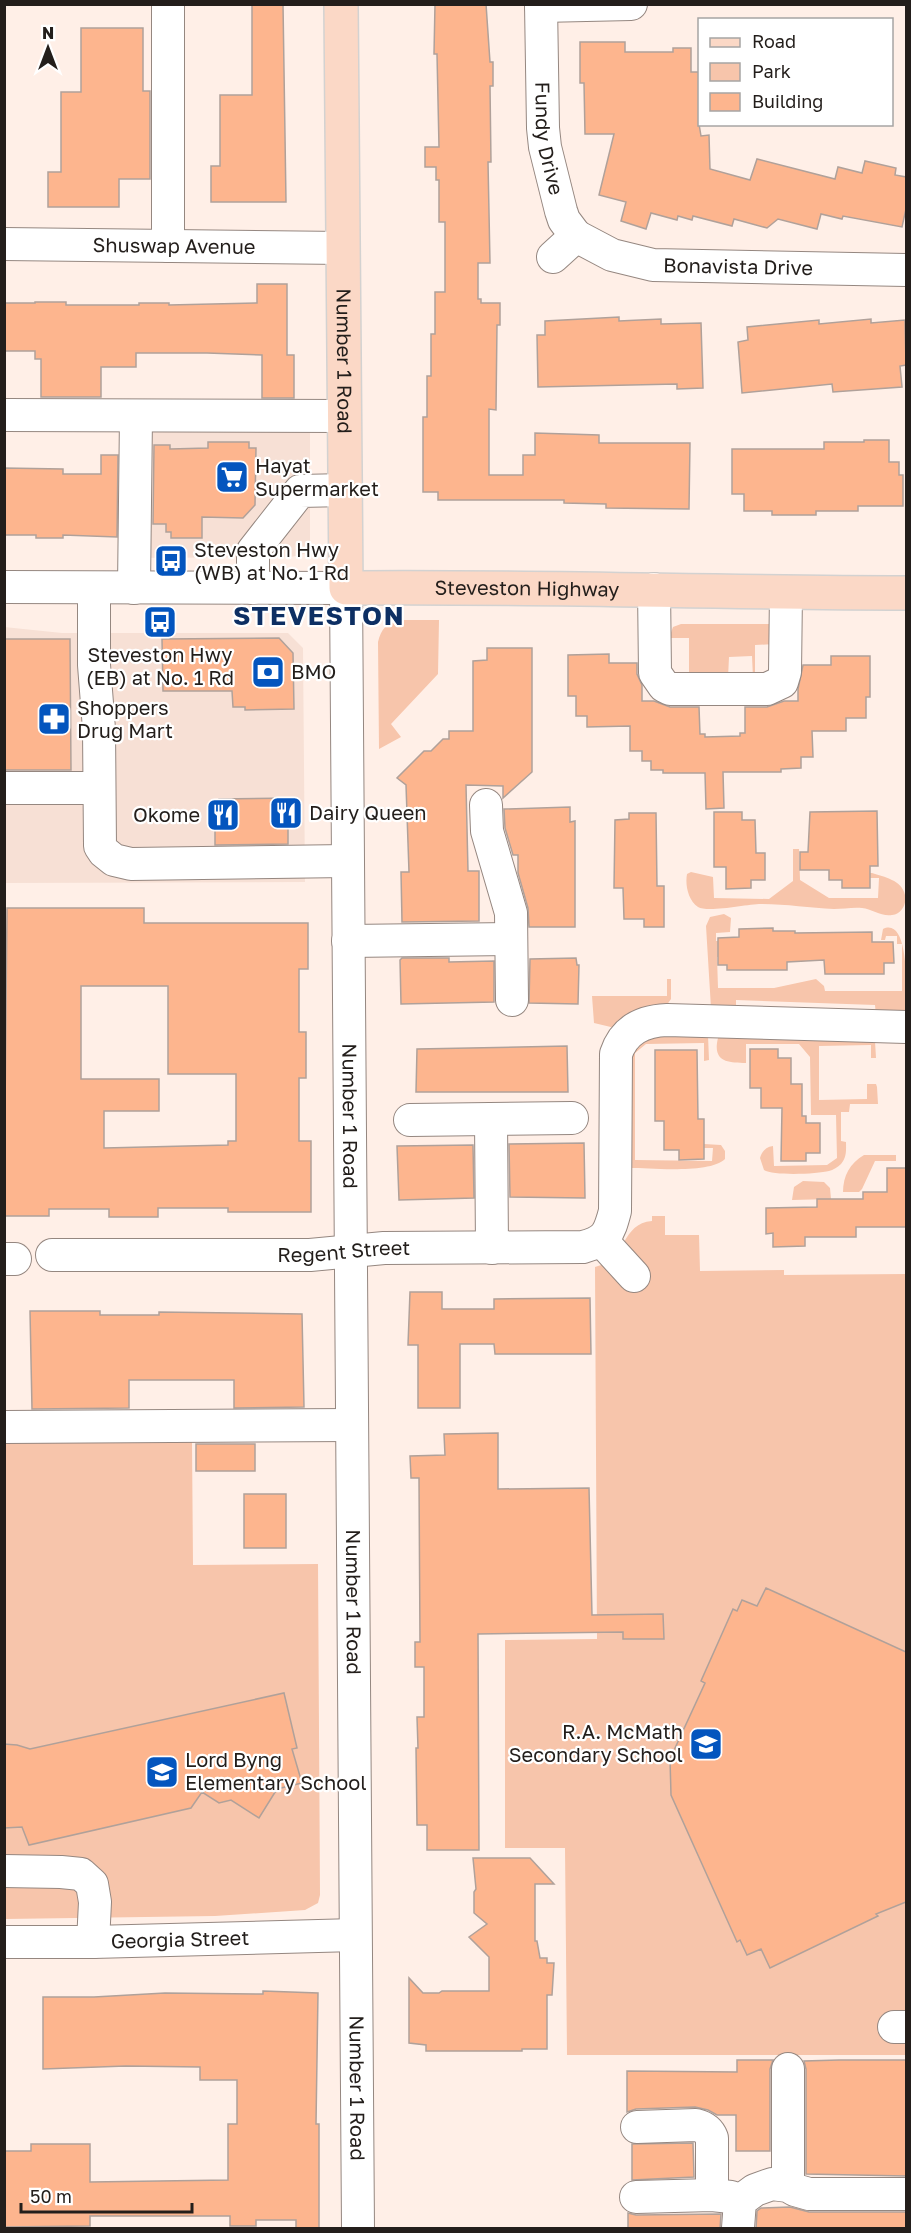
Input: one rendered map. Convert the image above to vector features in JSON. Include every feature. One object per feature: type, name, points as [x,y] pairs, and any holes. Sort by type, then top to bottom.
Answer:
[{"type":"main road","name":"Number 1 Road","points":[[341,4],[346,588]]},
{"type":"main road","name":"Steveston Highway","points":[[346,588],[906,593]]},
{"type":"street","points":[[168,4],[168,246]]},
{"type":"street","points":[[541,5],[631,4]]},
{"type":"street","name":"Fundy Drive","points":[[541,5],[545,147],[564,220],[576,236]]},
{"type":"street","points":[[553,257],[576,236]]},
{"type":"street","name":"Bonavista Drive","points":[[576,236],[612,255],[653,265],[906,270]]},
{"type":"street","name":"Shuswap Avenue","points":[[4,244],[343,248]]},
{"type":"street","points":[[4,415],[345,416]]},
{"type":"street","points":[[134,588],[136,416]]},
{"type":"street","points":[[253,588],[254,551],[300,491],[345,490]]},
{"type":"street","name":"Steveston Highway","points":[[4,587],[346,588]]},
{"type":"street","points":[[94,588],[100,846],[109,857],[131,864],[347,861]]},
{"type":"street","name":"Number 1 Road","points":[[346,588],[349,1251],[358,2229]]},
{"type":"street","points":[[654,589],[655,673],[664,686],[670,689],[767,689],[782,682],[785,672],[786,593]]},
{"type":"street","points":[[6,788],[99,788]]},
{"type":"street","points":[[486,805],[487,831],[511,913],[512,1000]]},
{"type":"street","points":[[348,940],[511,939]]},
{"type":"street","points":[[634,1276],[602,1241],[612,1224],[615,1211],[616,1054],[624,1037],[639,1024],[667,1020],[906,1027]]},
{"type":"street","points":[[410,1120],[572,1118]]},
{"type":"street","points":[[490,1119],[492,1248]]},
{"type":"street","name":"Regent Street","points":[[52,1255],[310,1255],[384,1248],[583,1247],[602,1241]]},
{"type":"street","points":[[4,1427],[352,1425]]},
{"type":"street","points":[[4,1871],[81,1874],[92,1884],[95,1902],[93,1942]]},
{"type":"street","name":"Georgia Street","points":[[4,1942],[355,1935]]},
{"type":"street","points":[[788,2069],[788,2186]]},
{"type":"street","points":[[638,2127],[696,2125],[710,2132],[730,2208]]},
{"type":"street","points":[[636,2197],[730,2208],[764,2186],[788,2186],[809,2194],[906,2194]]},
{"type":"shaded area","points":[[121,424],[310,424],[310,548],[304,554],[291,557],[120,558]]},
{"type":"shaded area","points":[[4,627],[62,633],[288,633],[303,648],[305,882],[5,883]]},
{"type":"green space","points":[[399,620],[439,620],[438,674],[391,724],[401,737],[379,749],[378,642],[385,627]]},
{"type":"green space","points":[[681,624],[769,624],[772,626],[775,644],[755,645],[753,678],[752,656],[729,657],[728,678],[687,678],[669,672],[689,672],[689,638],[669,638],[673,627]]},
{"type":"green space","points":[[793,849],[799,849],[800,880],[829,898],[878,898],[879,878],[870,878],[870,873],[872,873],[892,880],[900,886],[905,898],[903,908],[899,913],[888,915],[862,908],[834,909],[770,904],[703,909],[695,904],[690,896],[686,878],[691,872],[713,877],[714,898],[769,899],[793,881]]},
{"type":"green space","points":[[724,914],[731,918],[730,932],[716,933],[718,988],[774,988],[816,979],[824,986],[825,991],[902,991],[902,944],[906,977],[906,1015],[876,1016],[875,1005],[736,1000],[736,1012],[711,1008],[706,926],[710,917]]},
{"type":"green space","points":[[892,928],[898,935],[902,944],[897,944],[897,936],[886,936],[885,940],[881,940],[883,929]]},
{"type":"green space","points":[[667,979],[671,979],[671,999],[666,1006],[615,1028],[594,1023],[592,996],[667,996]]},
{"type":"green space","points":[[708,1035],[709,1060],[704,1061],[704,1043],[646,1044],[635,1053],[635,1160],[712,1161],[713,1148],[704,1148],[704,1144],[721,1145],[725,1151],[725,1159],[707,1167],[630,1168],[629,1063],[637,1044],[652,1036]]},
{"type":"green space","points":[[723,1036],[875,1041],[876,1058],[871,1058],[871,1045],[819,1046],[819,1100],[867,1099],[867,1084],[876,1084],[877,1087],[878,1104],[850,1104],[849,1112],[841,1112],[841,1141],[846,1142],[846,1151],[840,1165],[829,1171],[806,1174],[786,1174],[764,1170],[760,1158],[766,1148],[773,1146],[774,1166],[827,1165],[837,1158],[836,1115],[811,1115],[810,1057],[799,1044],[746,1044],[746,1063],[733,1062],[723,1060],[717,1052],[718,1038]]},
{"type":"green space","points":[[864,1155],[896,1155],[896,1161],[875,1161],[859,1192],[843,1192],[848,1170]]},
{"type":"green space","points":[[803,1181],[824,1182],[830,1188],[831,1199],[792,1200],[794,1187]]},
{"type":"green space","name":"R.A. McMath Secondary School","points":[[652,1216],[665,1216],[665,1235],[699,1235],[700,1271],[784,1270],[784,1275],[906,1274],[906,2055],[567,2055],[565,1848],[505,1848],[505,1640],[597,1639],[595,1267],[613,1257],[635,1228],[642,1223],[652,1221]]},
{"type":"green space","points":[[5,1437],[192,1441],[193,1565],[318,1564],[320,1895],[318,1903],[305,1910],[215,1916],[5,1919]]},
{"type":"building","points":[[252,4],[283,4],[286,202],[211,202],[211,166],[220,166],[220,95],[252,95]]},
{"type":"building","points":[[435,4],[486,4],[490,62],[493,62],[493,86],[490,86],[491,162],[488,162],[490,263],[478,263],[478,299],[481,299],[481,303],[500,303],[500,325],[497,325],[496,410],[489,409],[489,475],[523,475],[523,455],[535,455],[535,433],[599,435],[599,443],[690,443],[689,509],[606,508],[606,504],[564,503],[564,500],[438,500],[438,492],[423,492],[423,417],[427,417],[427,376],[431,376],[431,334],[435,334],[435,292],[445,292],[445,222],[439,222],[439,180],[436,180],[436,167],[425,167],[425,147],[439,147],[437,54],[434,54]]},
{"type":"building","points":[[81,28],[143,28],[143,91],[150,91],[150,179],[119,179],[119,207],[48,207],[48,172],[61,172],[61,92],[81,92]]},
{"type":"building","points":[[580,42],[625,42],[625,52],[673,52],[673,48],[691,48],[691,72],[698,72],[698,126],[701,136],[709,135],[710,169],[750,180],[757,159],[835,179],[838,167],[862,173],[865,161],[896,168],[895,175],[906,177],[906,209],[902,227],[821,214],[817,229],[778,219],[767,228],[734,219],[732,226],[693,216],[692,220],[678,216],[677,220],[651,213],[646,229],[621,221],[626,202],[599,195],[614,134],[585,134],[584,83],[580,83]]},
{"type":"building","points":[[257,284],[287,284],[287,355],[294,355],[294,398],[262,398],[262,355],[207,353],[136,353],[136,367],[101,367],[101,397],[41,397],[41,359],[35,359],[35,351],[4,351],[4,303],[66,302],[66,305],[139,305],[139,303],[169,303],[169,305],[257,303]]},
{"type":"building","points":[[619,317],[619,321],[661,319],[661,324],[701,323],[703,388],[677,389],[677,384],[538,387],[537,335],[545,335],[545,321]]},
{"type":"building","points":[[871,319],[871,323],[905,320],[906,365],[900,366],[902,387],[833,392],[832,384],[742,393],[738,342],[748,340],[747,327],[819,320],[819,324]]},
{"type":"building","points":[[864,440],[889,440],[889,462],[899,462],[899,475],[903,475],[903,506],[858,506],[858,511],[816,511],[816,515],[772,515],[772,511],[744,511],[744,494],[732,494],[732,449],[824,449],[824,442],[864,442]]},
{"type":"building","points":[[208,442],[249,442],[249,448],[256,448],[255,505],[243,518],[202,517],[202,538],[171,538],[171,532],[166,532],[166,524],[153,524],[154,445],[170,445],[170,449],[208,448]]},
{"type":"building","points":[[101,455],[118,455],[117,537],[63,535],[63,538],[36,538],[36,535],[4,535],[4,468],[63,469],[63,474],[101,474]]},
{"type":"building","points":[[279,638],[293,653],[294,709],[245,710],[245,707],[233,707],[232,691],[163,691],[162,639]]},
{"type":"building","points":[[4,639],[70,639],[71,770],[4,770]]},
{"type":"building","points":[[487,648],[532,648],[532,772],[503,798],[503,786],[466,785],[468,871],[479,871],[479,921],[402,922],[401,872],[409,872],[406,785],[397,778],[424,751],[431,751],[443,739],[449,739],[449,731],[473,731],[473,661],[487,660]]},
{"type":"building","points":[[609,654],[609,663],[637,663],[637,674],[642,685],[642,701],[654,701],[670,707],[699,707],[700,734],[705,734],[705,737],[740,736],[740,733],[745,733],[745,707],[767,707],[784,701],[798,701],[803,665],[831,665],[831,656],[870,656],[870,697],[866,697],[866,718],[846,718],[846,731],[812,731],[813,757],[801,757],[801,768],[781,769],[781,772],[723,772],[724,808],[706,809],[705,773],[663,773],[663,770],[651,770],[651,761],[642,761],[642,751],[630,751],[630,726],[587,727],[587,716],[576,716],[576,696],[568,696],[568,655]]},
{"type":"building","points":[[295,798],[295,825],[288,825],[288,844],[215,845],[215,816],[219,816],[219,799]]},
{"type":"building","points":[[570,807],[570,822],[575,821],[575,927],[529,927],[528,908],[518,873],[518,855],[513,855],[505,828],[504,809]]},
{"type":"building","points":[[877,811],[878,866],[870,866],[870,888],[842,888],[842,880],[829,880],[829,870],[800,870],[800,852],[808,852],[810,812]]},
{"type":"building","points":[[714,812],[742,812],[742,820],[755,820],[756,853],[765,853],[765,880],[751,880],[751,888],[726,889],[726,867],[714,867]]},
{"type":"building","points":[[629,813],[656,813],[657,886],[664,886],[664,927],[644,927],[644,919],[624,919],[623,888],[614,888],[615,820],[629,819]]},
{"type":"building","points":[[7,908],[144,908],[144,923],[308,923],[308,969],[299,969],[299,1032],[306,1032],[306,1078],[299,1078],[299,1141],[311,1141],[311,1212],[228,1212],[228,1208],[158,1208],[158,1217],[109,1217],[109,1209],[49,1209],[49,1216],[4,1216]],"holes":[[[81,986],[168,986],[168,1074],[236,1074],[236,1141],[228,1141],[228,1145],[104,1148],[104,1111],[159,1111],[159,1079],[81,1079]]]},
{"type":"building","points":[[773,928],[773,931],[795,931],[795,933],[872,932],[872,942],[893,942],[894,963],[884,963],[884,974],[825,974],[824,960],[787,962],[787,970],[727,970],[727,965],[718,965],[718,938],[739,937],[739,929]]},
{"type":"building","points":[[402,958],[449,958],[449,962],[494,961],[494,1002],[401,1004],[400,960]]},
{"type":"building","points":[[576,958],[577,965],[579,965],[578,1004],[529,1003],[530,959]]},
{"type":"building","points":[[567,1046],[568,1092],[416,1092],[417,1049]]},
{"type":"building","points":[[750,1049],[778,1049],[778,1058],[791,1058],[791,1084],[802,1084],[802,1116],[806,1116],[806,1123],[820,1123],[820,1153],[806,1153],[806,1161],[781,1161],[782,1108],[761,1108],[761,1088],[750,1088]]},
{"type":"building","points":[[655,1050],[697,1050],[698,1119],[704,1119],[704,1159],[679,1160],[679,1150],[664,1150],[664,1121],[655,1121]]},
{"type":"building","points":[[584,1143],[585,1198],[510,1197],[509,1144]]},
{"type":"building","points":[[473,1145],[474,1198],[399,1200],[397,1146]]},
{"type":"building","points":[[887,1168],[906,1168],[906,1227],[856,1227],[856,1237],[805,1237],[805,1246],[773,1247],[773,1233],[766,1234],[766,1208],[817,1207],[817,1199],[863,1199],[863,1192],[887,1192]]},
{"type":"building","points":[[410,1292],[442,1292],[442,1309],[494,1309],[494,1299],[590,1298],[591,1354],[495,1354],[494,1344],[460,1344],[460,1408],[418,1408],[418,1345],[408,1345]]},
{"type":"building","points":[[30,1311],[100,1311],[100,1315],[159,1315],[159,1312],[302,1314],[304,1407],[234,1408],[234,1380],[129,1380],[129,1408],[32,1409]]},
{"type":"building","points":[[498,1433],[498,1489],[589,1488],[592,1615],[663,1614],[664,1639],[623,1639],[623,1632],[478,1634],[479,1850],[427,1850],[427,1825],[417,1825],[417,1717],[424,1717],[424,1667],[415,1667],[415,1642],[420,1642],[419,1478],[411,1478],[410,1456],[445,1455],[444,1434]]},
{"type":"building","points":[[196,1444],[255,1444],[255,1471],[196,1471]]},
{"type":"building","points":[[244,1494],[286,1494],[286,1548],[244,1548]]},
{"type":"building","points":[[766,1588],[906,1652],[906,1902],[876,1914],[878,1916],[770,1968],[761,1949],[747,1955],[740,1940],[737,1942],[671,1795],[670,1759],[705,1683],[701,1681],[733,1609],[737,1611],[742,1600],[757,1606]]},
{"type":"building","points":[[284,1693],[297,1748],[292,1749],[302,1783],[277,1789],[259,1818],[231,1800],[219,1803],[202,1792],[191,1808],[29,1845],[22,1827],[4,1828],[4,1744],[30,1749]]},
{"type":"building","points":[[473,1858],[530,1858],[554,1884],[535,1884],[535,1941],[537,1941],[540,1958],[547,1958],[547,1963],[554,1963],[552,1995],[547,1995],[547,2049],[426,2051],[426,2045],[409,2043],[409,1978],[423,1993],[489,1991],[489,1957],[469,1937],[487,1924],[474,1913],[476,1889]]},
{"type":"building","points":[[263,1991],[318,1993],[316,2124],[319,2124],[319,2228],[296,2228],[296,2220],[256,2220],[256,2226],[230,2226],[230,2216],[90,2216],[90,2226],[4,2227],[4,2151],[31,2151],[31,2144],[90,2144],[90,2182],[228,2180],[228,2124],[237,2124],[237,2080],[200,2080],[200,2067],[126,2066],[43,2069],[43,1997],[165,1993],[263,1994]]},
{"type":"building","points":[[737,2060],[773,2060],[770,2069],[770,2151],[736,2151],[736,2115],[717,2115],[695,2107],[636,2109],[627,2112],[627,2071],[737,2072]]},
{"type":"building","points":[[906,2060],[906,2176],[806,2174],[806,2069],[804,2061]]},
{"type":"building","points":[[693,2143],[694,2177],[632,2180],[632,2144]]},
{"type":"building","points":[[790,2207],[809,2212],[906,2212],[906,2229],[756,2229],[757,2211],[761,2208]]},
{"type":"building","points":[[628,2213],[636,2215],[721,2214],[720,2229],[628,2229]]},
{"type":"place","name":"Hayat Supermarket","points":[[232,477]]},
{"type":"place","name":"Steveston Hwy (WB) at No. 1 Rd","points":[[171,561]]},
{"type":"place","name":"Steveston Hwy (EB) at No. 1 Rd","points":[[160,622]]},
{"type":"place","name":"BMO","points":[[268,672]]},
{"type":"place","name":"Shoppers Drug Mart","points":[[54,719]]},
{"type":"place","name":"Dairy Queen","points":[[286,813]]},
{"type":"place","name":"Okome","points":[[223,815]]},
{"type":"place","name":"R.A. McMath Secondary School","points":[[706,1744]]},
{"type":"place","name":"Lord Byng Elementary School","points":[[162,1772]]},
{"type":"district","name":"STEVESTON","points":[[319,616]]}]
